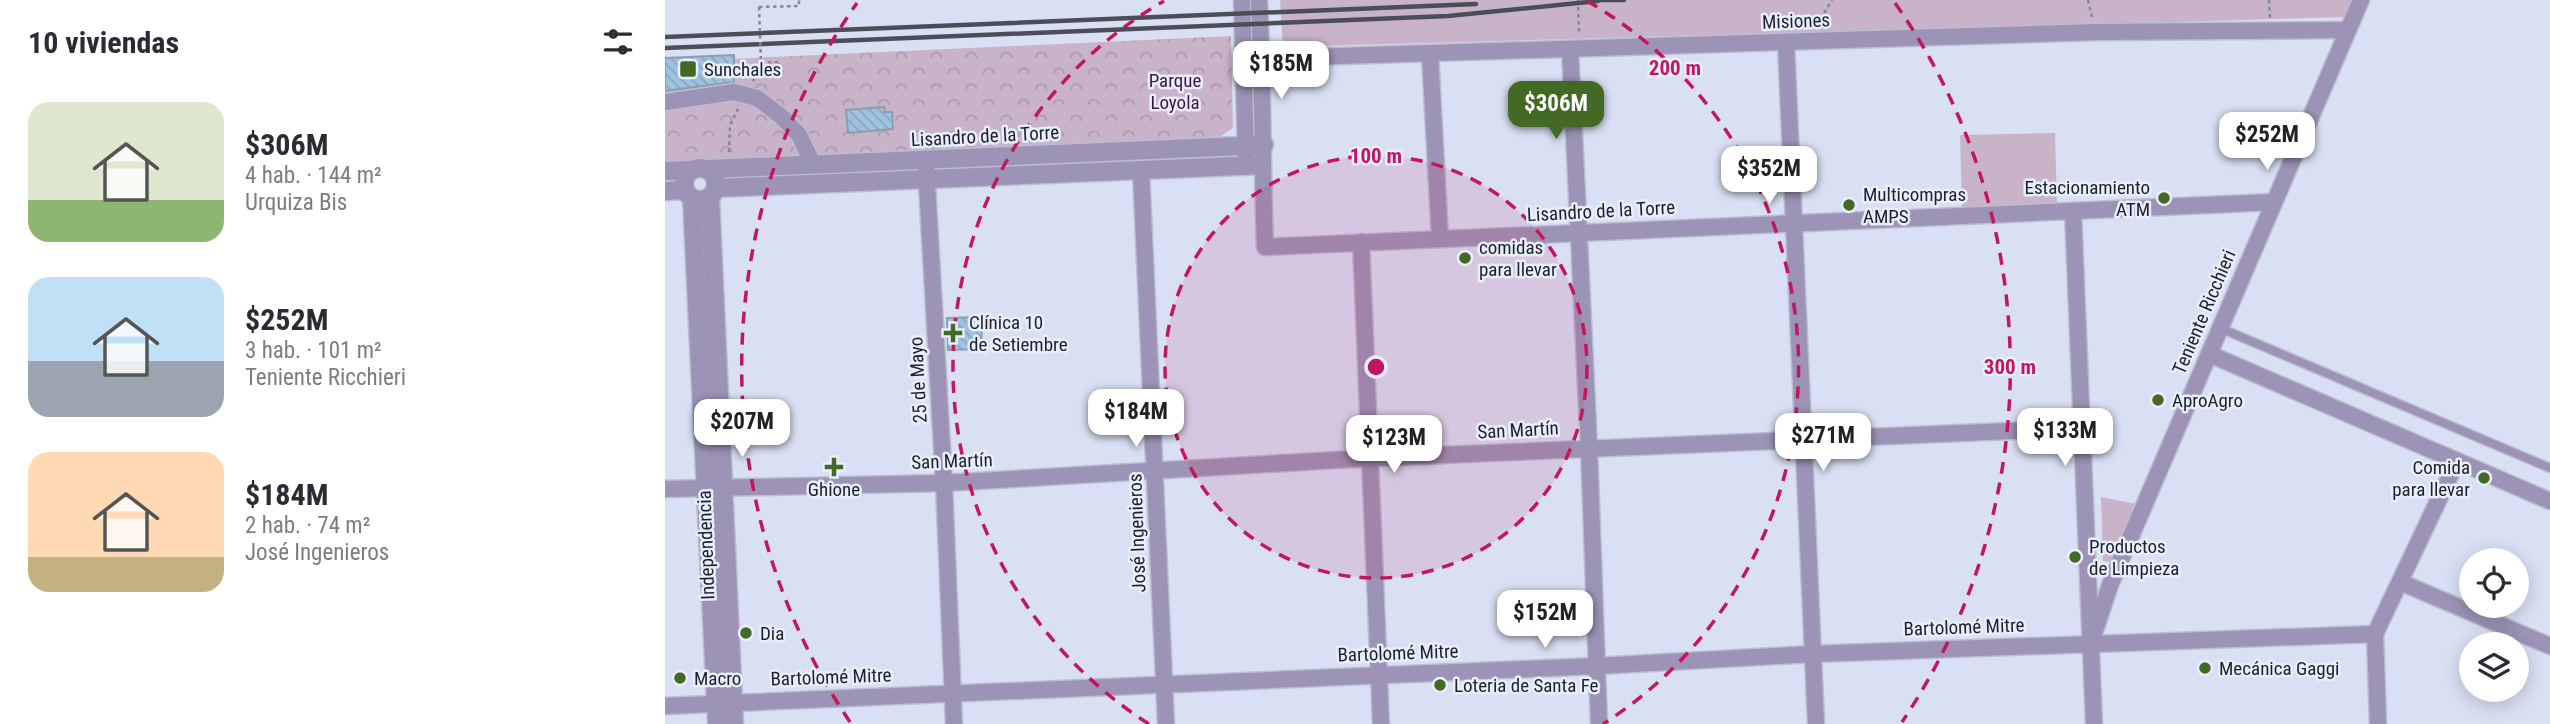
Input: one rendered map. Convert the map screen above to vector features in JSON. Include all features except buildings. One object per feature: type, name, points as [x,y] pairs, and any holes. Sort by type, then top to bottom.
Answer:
[{"type":"street","points":[[1242,0],[1245,59],[1255,145]]},
{"type":"street","points":[[665,191],[701,193],[1254,165],[1262,58],[1259,0]]},
{"type":"street","name":"Teniente Ricchieri","points":[[2091,643],[2110,585],[2361,0]]},
{"type":"street","name":"Misiones","points":[[1245,59],[2109,32],[2348,30]]},
{"type":"street","points":[[1786,43],[1815,724]]},
{"type":"street","points":[[1575,48],[1578,233],[1599,724]]},
{"type":"street","points":[[1430,54],[1440,239]]},
{"type":"street","points":[[665,102],[734,92],[757,98],[782,117],[799,135],[813,164]]},
{"type":"street","name":"Lisandro de la Torre","points":[[665,172],[1255,145]]},
{"type":"street","name":"25 de Mayo","points":[[926,160],[954,724]]},
{"type":"street","name":"Lisandro de la Torre","points":[[1254,165],[1265,247],[2274,202]]},
{"type":"street","name":"Independencia","points":[[717,724],[725,703],[725,488],[701,193],[685,179],[700,170],[715,178],[701,193],[705,488],[725,703],[734,724]]},
{"type":"street","name":"José Ingenieros","points":[[1142,172],[1166,724]]},
{"type":"street","points":[[2073,211],[2094,724]]},
{"type":"street","points":[[1360,242],[1381,724]]},
{"type":"street","points":[[2209,354],[2550,501]]},
{"type":"street","name":"San Martín","points":[[665,489],[944,483],[1370,458],[2082,428]]},
{"type":"street","points":[[2378,724],[2375,634],[2457,461]]},
{"type":"street","points":[[2400,582],[2550,646]]},
{"type":"street","name":"Bartolomé Mitre","points":[[665,706],[1597,666],[1812,654],[2375,634]]},
{"type":"lane","points":[[2220,328],[2550,468]]},
{"type":"path","points":[[778,62],[761,63],[759,7],[799,6],[799,0]]},
{"type":"path","points":[[1575,48],[1578,0]]},
{"type":"path","points":[[1813,42],[1814,30],[1832,0]]},
{"type":"green space","points":[[1280,0],[2358,0],[2350,17],[1283,47]]},
{"type":"green space","name":"Parque Loyola","points":[[1231,36],[1233,128],[1215,140],[665,165],[665,62]]},
{"type":"green space","points":[[2055,133],[2057,206],[1962,208],[1960,135]]},
{"type":"green space","points":[[2101,497],[2141,505],[2113,562],[2103,561]]},
{"type":"railway","points":[[1589,0],[1624,0]]},
{"type":"railway","points":[[665,48],[1448,16],[1598,1]]},
{"type":"railway","points":[[665,37],[1476,4]]},
{"type":"place","name":"Sunchales","points":[[688,69]]},
{"type":"place","name":"Estacionamiento ATM","points":[[2164,198]]},
{"type":"place","name":"Multicompras AMPS","points":[[1849,205]]},
{"type":"place","name":"comidas para llevar","points":[[1465,258]]},
{"type":"place","name":"Clínica 10 de Setiembre","points":[[953,333]]},
{"type":"place","name":"AproAgro","points":[[2158,400]]},
{"type":"place","name":"Ghione","points":[[834,467]]},
{"type":"place","name":"Comida para llevar","points":[[2484,478]]},
{"type":"place","name":"Productos de Limpieza","points":[[2075,557]]},
{"type":"place","name":"Dia","points":[[746,633]]},
{"type":"place","name":"Mecánica Gaggi","points":[[2205,668]]},
{"type":"place","name":"Macro","points":[[680,678]]},
{"type":"place","name":"Loteria de Santa Fe","points":[[1440,685]]}]
